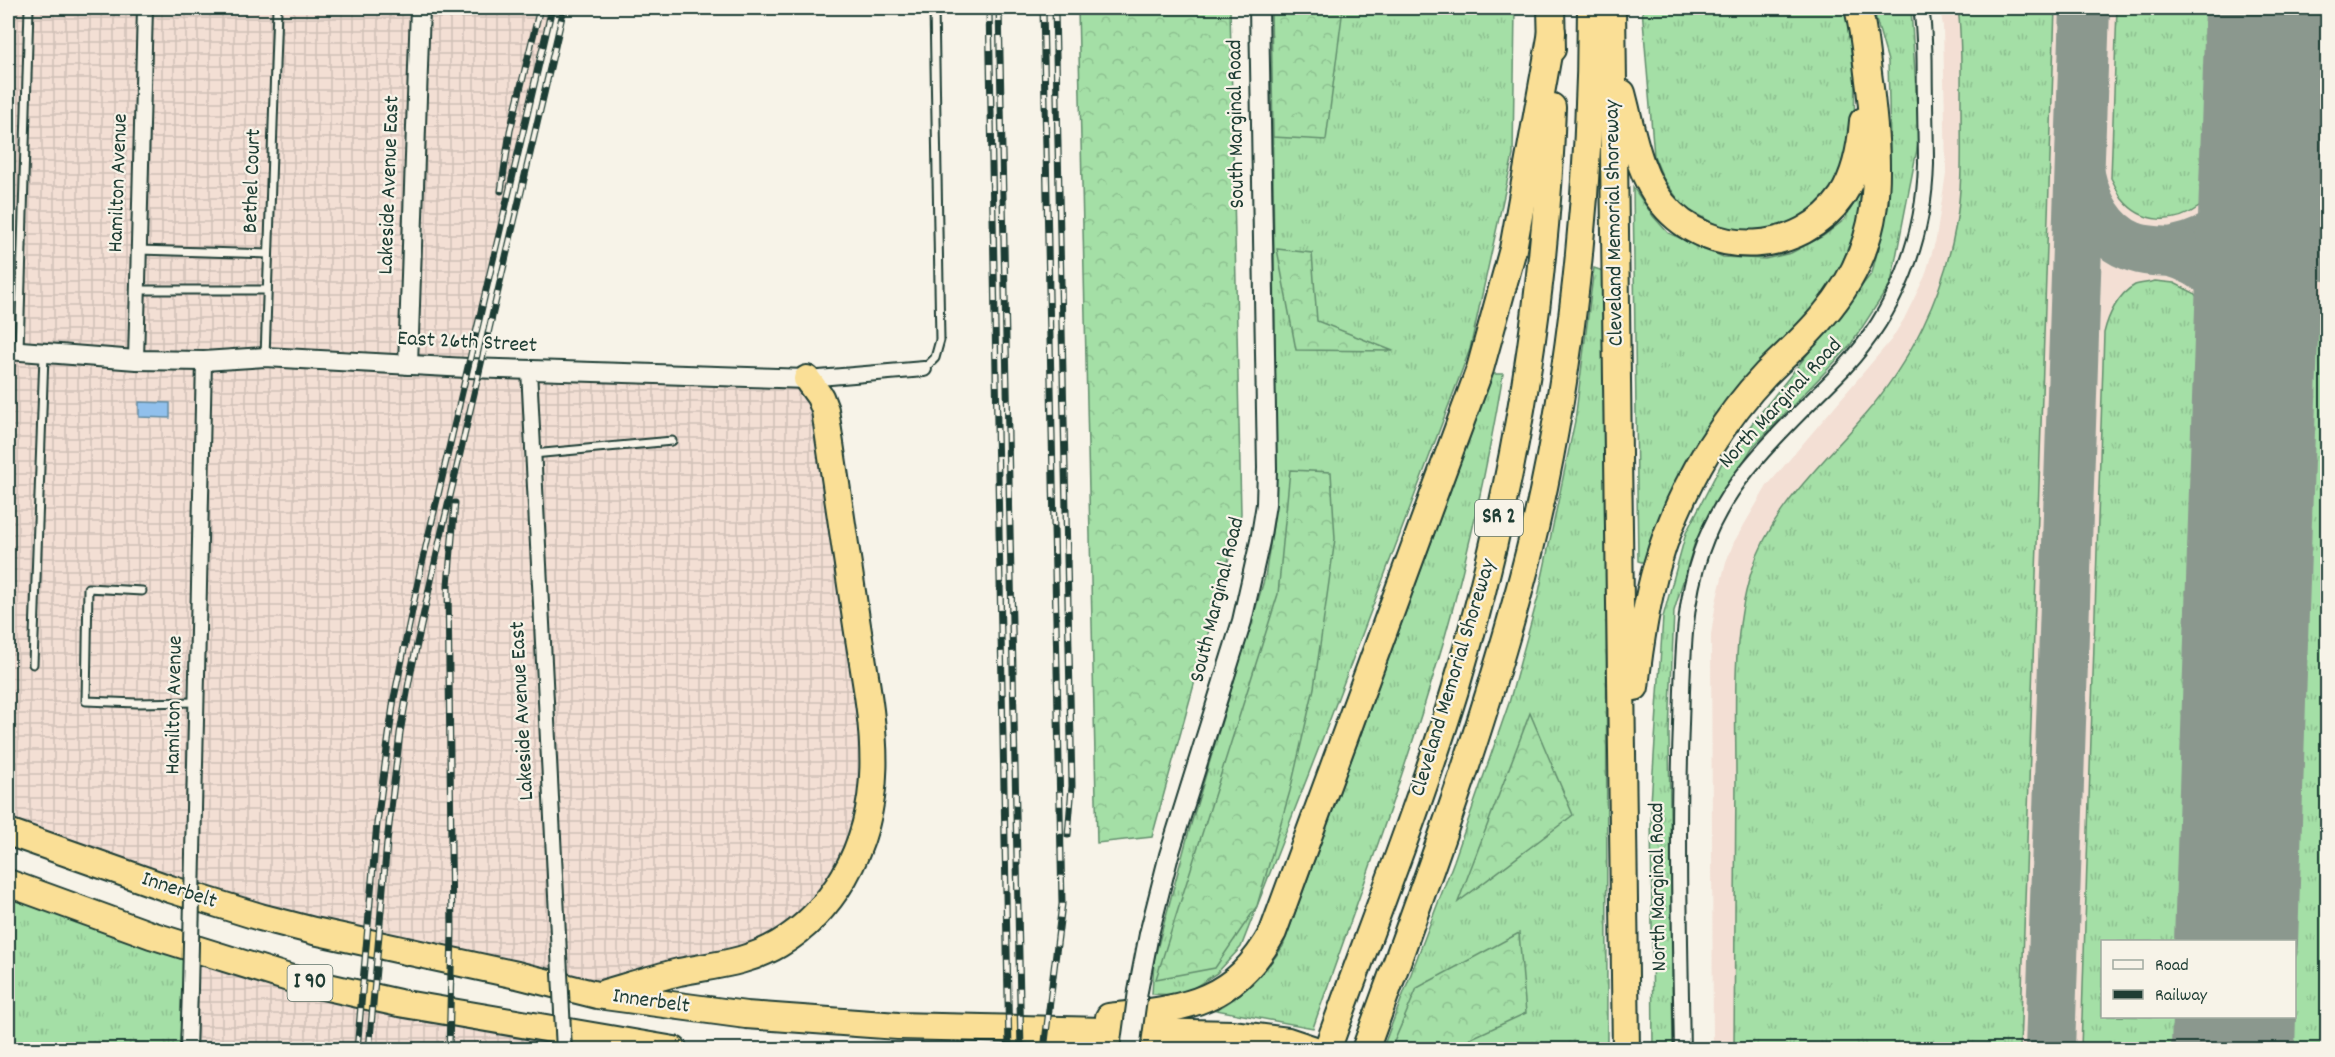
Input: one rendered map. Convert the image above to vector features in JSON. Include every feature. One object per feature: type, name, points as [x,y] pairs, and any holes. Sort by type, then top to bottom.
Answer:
[{"type":"highway","points":[[1365,1050],[1431,872],[1474,746],[1516,604],[1544,483],[1566,352],[1583,218],[1591,8]]},
{"type":"highway","name":"Cleveland Memorial Shoreway","points":[[1612,8],[1626,1050]]},
{"type":"highway","points":[[1623,798],[1642,624],[1660,553],[1677,510],[1701,463],[1733,414],[1766,374],[1823,316],[1843,291],[1858,262],[1870,230],[1876,193],[1876,150],[1863,31],[1858,8]]},
{"type":"highway","points":[[1004,1028],[1161,1011],[1196,1002],[1224,990],[1237,980],[1253,964],[1265,946],[1278,918],[1480,369],[1513,249],[1551,20]]},
{"type":"highway","name":"Cleveland Memorial Shoreway","points":[[1327,1050],[1434,755],[1473,625],[1504,496],[1528,366],[1545,232],[1551,153],[1551,20]]},
{"type":"highway","points":[[1612,58],[1643,167],[1655,194],[1664,206],[1684,224],[1708,237],[1722,241],[1756,244],[1774,242],[1806,229],[1820,219],[1842,195],[1851,179],[1860,146],[1867,65]]},
{"type":"highway","points":[[597,995],[679,972],[738,962],[779,944],[800,930],[832,894],[849,867],[865,831],[873,796],[874,740],[825,410],[807,379]]},
{"type":"highway","name":"Innerbelt","points":[[8,832],[170,889],[260,917],[597,995],[686,1008],[898,1026],[1232,1034],[1288,1041],[1315,1050]]},
{"type":"highway","name":"Innerbelt","points":[[8,884],[150,935],[292,979],[399,1004],[633,1046],[674,1050]]},
{"type":"street","name":"Hamilton Avenue","points":[[136,360],[145,8]]},
{"type":"street","name":"Lakeside Avenue East","points":[[408,364],[420,8]]},
{"type":"street","name":"South Marginal Road","points":[[1130,1050],[1149,934],[1169,855],[1242,621],[1252,583],[1266,504],[1267,421],[1258,8]]},
{"type":"street","name":"North Marginal Road","points":[[1682,1050],[1680,764],[1684,652],[1690,590],[1705,540],[1728,495],[1752,461],[1861,348],[1886,312],[1904,275],[1912,254],[1922,208],[1926,165],[1925,66],[1921,8]]},
{"type":"street","name":"East 26th Street","points":[[13,350],[136,360],[204,361],[265,357],[529,370],[807,379],[924,369]]},
{"type":"street","name":"Hamilton Avenue","points":[[188,1050],[204,361]]},
{"type":"street","name":"Lakeside Avenue East","points":[[529,370],[564,1050]]},
{"type":"lane","points":[[13,350],[29,8]]},
{"type":"lane","name":"Bethel Court","points":[[265,357],[278,8]]},
{"type":"lane","points":[[924,369],[935,357],[940,340],[934,8]]},
{"type":"lane","points":[[138,250],[268,254]]},
{"type":"lane","points":[[137,290],[267,290]]},
{"type":"lane","points":[[33,664],[44,352]]},
{"type":"lane","points":[[533,454],[672,441]]},
{"type":"lane","points":[[142,591],[88,588],[86,701],[196,702]]},
{"type":"shaded area","points":[[8,8],[552,8],[467,368],[807,379],[820,397],[870,814],[800,930],[597,995],[371,944],[8,832]]},
{"type":"shaded area","points":[[1940,8],[2327,8],[2327,1049],[1713,1050],[1711,635],[1726,562],[1734,542],[1767,486],[1891,340],[1904,319],[1925,276],[1936,239],[1946,173],[1943,26]]},
{"type":"shaded area","points":[[190,947],[564,1038],[564,1050],[188,1050]]},
{"type":"green space","points":[[1078,8],[1230,8],[1241,514],[1152,837],[1097,843]]},
{"type":"green space","points":[[1271,8],[1515,8],[1513,155],[1470,349],[1241,947],[1217,973],[1183,995],[1152,994],[1154,960],[1189,831],[1265,577],[1274,519],[1275,342]]},
{"type":"green space","points":[[1271,8],[1343,8],[1326,140],[1273,137]]},
{"type":"green space","points":[[1642,8],[1848,8],[1855,66],[1854,133],[1849,159],[1820,205],[1793,223],[1764,231],[1739,232],[1717,225],[1684,208],[1663,178],[1654,156]]},
{"type":"green space","points":[[1873,8],[1911,8],[1919,139],[1891,283],[1850,346],[1752,448],[1695,542],[1674,611],[1669,733],[1673,1049],[1653,1050],[1651,803],[1663,617],[1686,533],[1724,459],[1872,273],[1889,203],[1890,142],[1888,61]]},
{"type":"green space","points":[[1958,8],[2055,8],[2020,1049],[1734,1049],[1735,700],[1737,648],[1745,598],[1760,550],[1784,508],[1880,396],[1910,351],[1934,302],[1956,224],[1961,178],[1961,55]]},
{"type":"green space","points":[[2117,8],[2226,8],[2218,186],[2202,205],[2179,217],[2159,219],[2139,213],[2122,199],[2111,178]]},
{"type":"green space","points":[[2308,8],[2327,8],[2327,201],[2319,191],[2303,154]]},
{"type":"green space","points":[[1862,180],[1869,181],[1862,213],[1834,284],[1740,384],[1676,484],[1645,563],[1638,561],[1633,187],[1668,233],[1723,257],[1765,259],[1791,253],[1823,236],[1844,220],[1856,200]]},
{"type":"green space","points":[[1277,249],[1312,253],[1317,321],[1393,351],[1296,350]]},
{"type":"green space","points":[[1594,268],[1606,272],[1607,1049],[1382,1050],[1454,861],[1509,703],[1538,597],[1575,421]]},
{"type":"green space","points":[[2155,281],[2174,283],[2194,293],[2210,313],[2214,332],[2194,940],[2101,940],[2101,1018],[2192,1018],[2190,1049],[2081,1049],[2104,333],[2111,313],[2119,300],[2135,285]]},
{"type":"green space","points":[[2327,306],[2327,1049],[2272,1049],[2274,1018],[2296,1018],[2296,940],[2276,940],[2296,349]]},
{"type":"green space","points":[[1493,374],[1503,374],[1477,508],[1453,607],[1398,786],[1313,1028],[1216,1010],[1254,982],[1283,946]]},
{"type":"green space","points":[[1290,470],[1331,472],[1335,539],[1314,688],[1290,791],[1257,906],[1215,968],[1156,979],[1278,594]]},
{"type":"green space","points":[[1530,713],[1573,815],[1458,902]]},
{"type":"green space","points":[[8,883],[190,947],[188,1049],[8,1049]]},
{"type":"green space","points":[[1519,933],[1526,1013],[1448,1049],[1391,1049],[1417,988]]},
{"type":"water","points":[[139,402],[170,403],[170,418],[139,417]]},
{"type":"taxiway","points":[[2050,1050],[2085,8]]},
{"type":"taxiway","points":[[2178,250],[2191,247],[2216,235],[2227,227],[2245,207],[2258,175],[2264,121]]},
{"type":"taxiway","points":[[2080,175],[2091,207],[2104,226],[2121,241],[2138,249],[2163,252],[2328,256]]},
{"type":"taxiway","points":[[2172,252],[2197,262],[2231,289],[2240,300],[2252,324],[2256,351]]},
{"type":"runway","points":[[2236,940],[2267,8]]},
{"type":"runway","points":[[2233,1050],[2234,1018]]},
{"type":"railway","points":[[501,191],[510,131],[540,8]]},
{"type":"railway","points":[[357,1050],[377,823],[394,698],[420,572],[552,8]]},
{"type":"railway","points":[[369,1050],[387,842],[400,733],[410,676],[564,8]]},
{"type":"railway","points":[[989,8],[1009,1050]]},
{"type":"railway","points":[[999,8],[1021,1050]]},
{"type":"railway","points":[[1043,8],[1062,904],[1044,1050]]},
{"type":"railway","points":[[1055,8],[1072,786],[1068,835]]},
{"type":"railway","points":[[449,1050],[452,931],[448,585],[455,503]]}]
